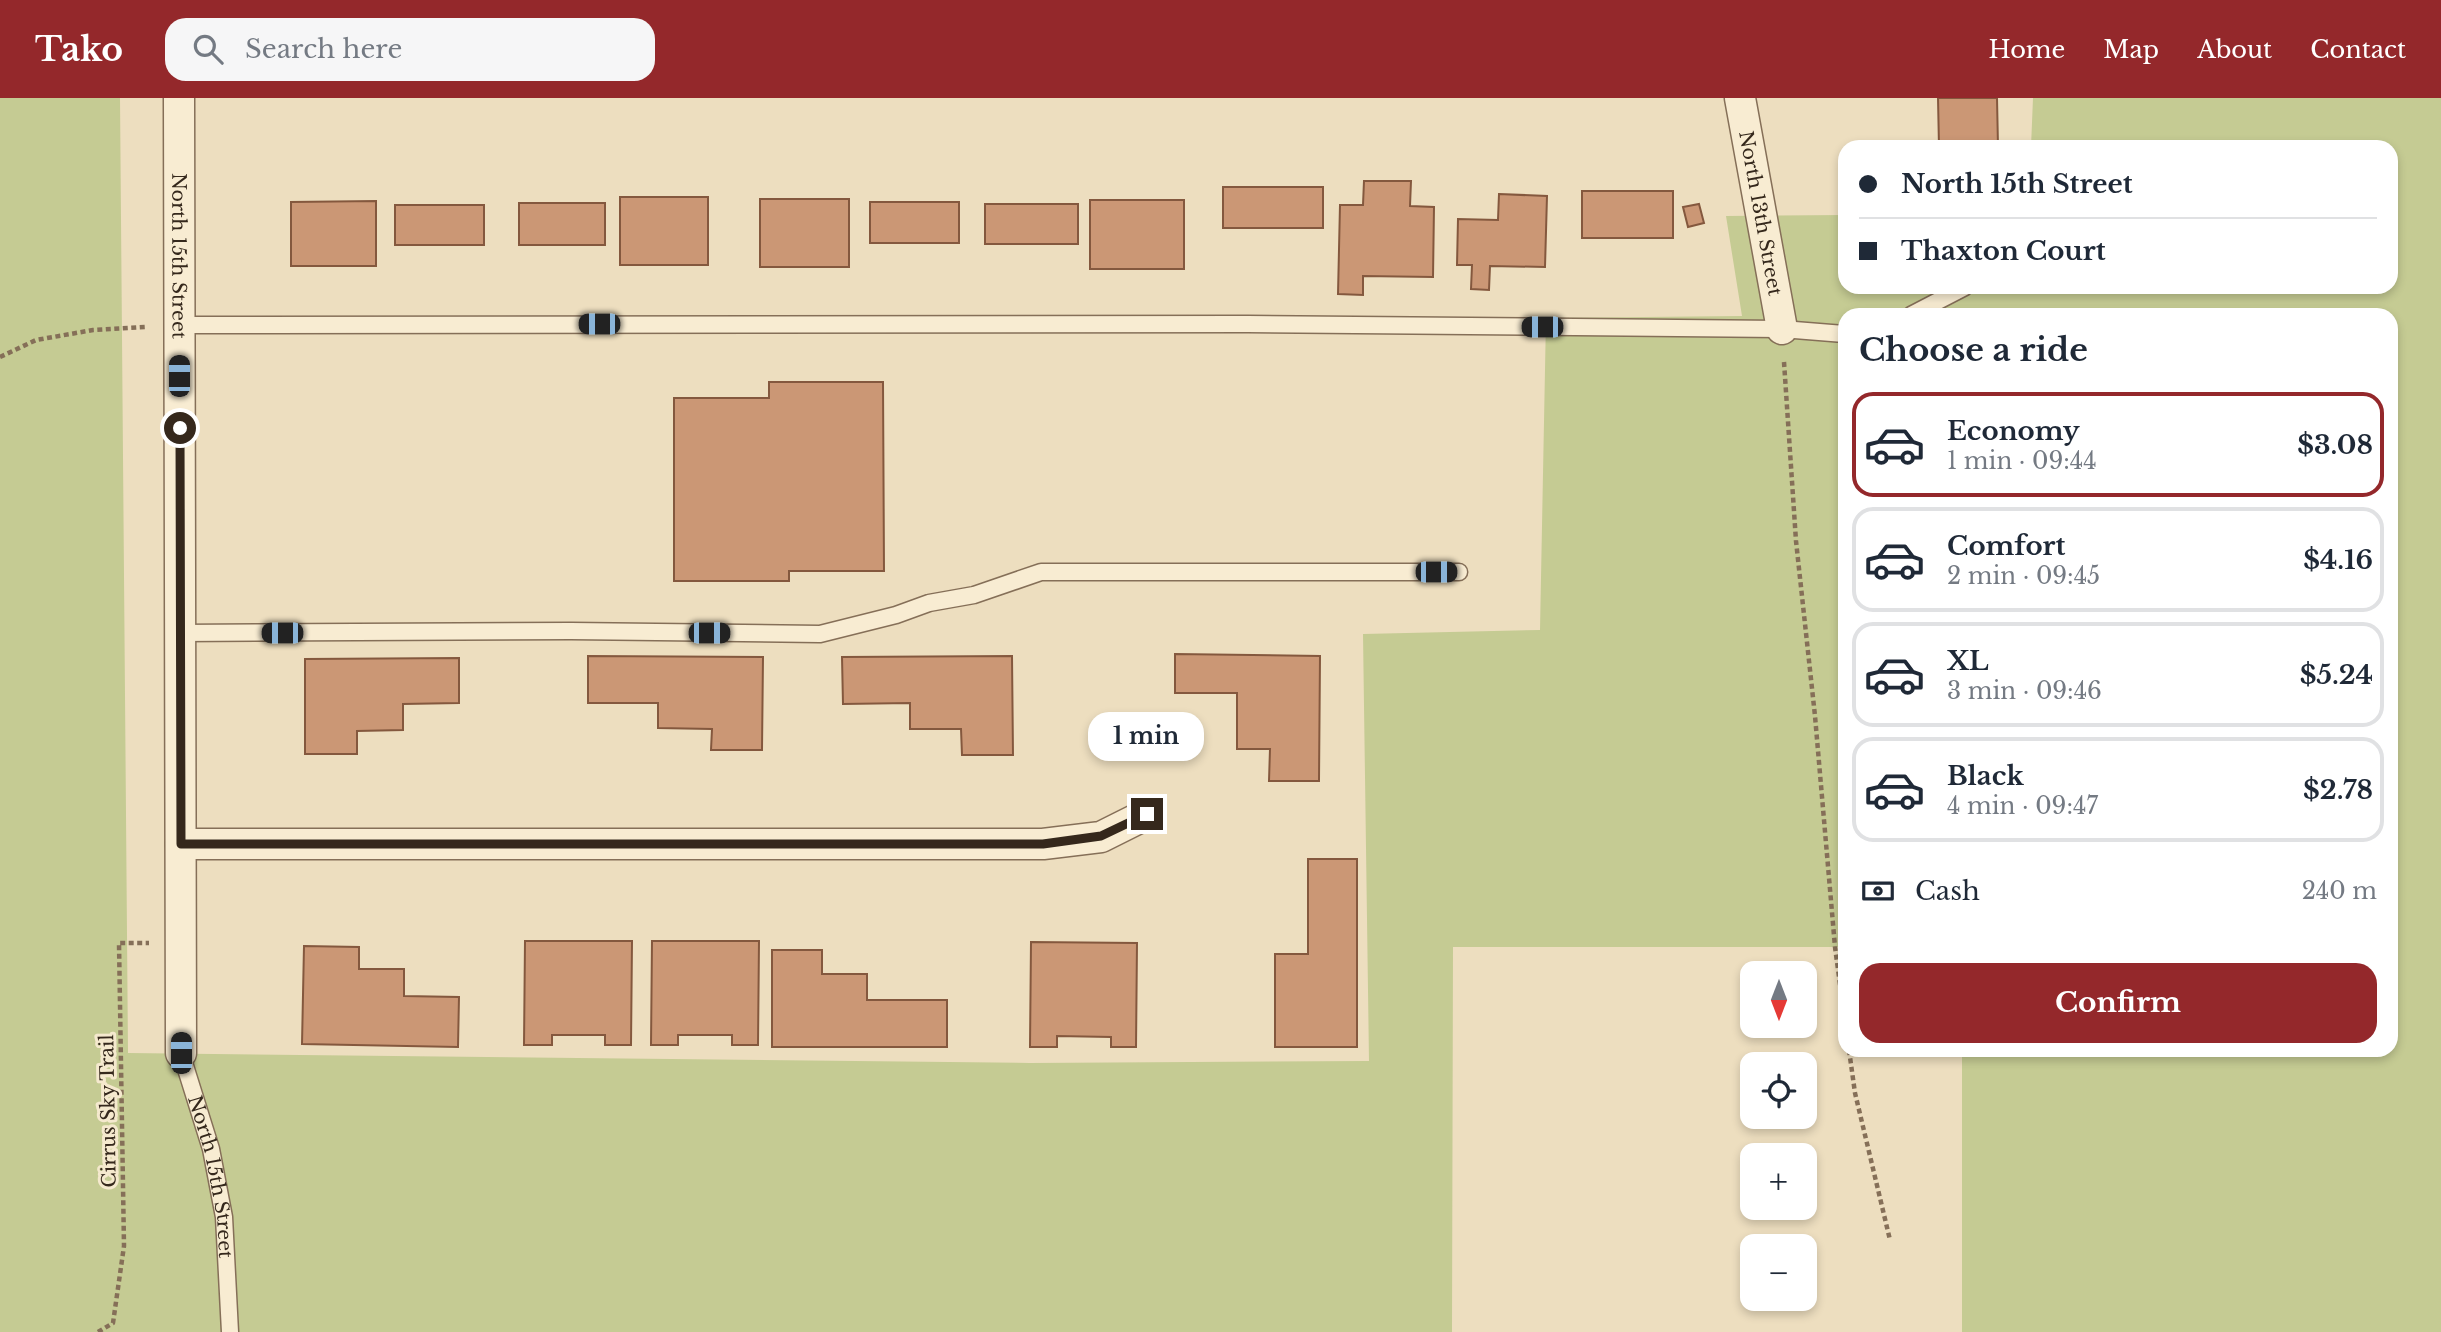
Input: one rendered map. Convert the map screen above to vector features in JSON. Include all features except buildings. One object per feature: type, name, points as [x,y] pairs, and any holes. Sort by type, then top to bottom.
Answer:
[{"type":"street","name":"North 15th Street","points":[[179,98],[181,1053]]},
{"type":"street","name":"North 13th Street","points":[[1740,98],[1783,329]]},
{"type":"street","points":[[181,844],[1043,844],[1101,836],[1147,814]]},
{"type":"lane","points":[[1924,308],[1952,294]]},
{"type":"lane","points":[[179,325],[1262,324],[1783,329],[1838,334]]},
{"type":"lane","points":[[180,633],[585,631],[820,634],[896,615],[929,603],[974,595],[1041,572],[1459,572]]},
{"type":"lane","name":"North 15th Street","points":[[181,1053],[211,1149],[224,1217],[230,1332]]},
{"type":"path","points":[[0,357],[36,340],[93,330],[179,325]]},
{"type":"path","points":[[1783,329],[1796,541],[1838,969]]},
{"type":"path","name":"Cirrus Sky Trail","points":[[98,1332],[113,1323],[124,1246],[119,943],[181,943]]},
{"type":"path","points":[[1850,1057],[1855,1093],[1890,1240]]},
{"type":"green space","points":[[0,98],[120,98],[128,1053],[1030,1063],[1369,1061],[1363,634],[1540,630],[1546,318],[1742,316],[1726,216],[1838,215],[1838,294],[2398,294],[2398,140],[2031,140],[2033,98],[2441,98],[2441,1332],[1962,1332],[1962,1057],[2398,1057],[2398,308],[1838,308],[1838,947],[1453,947],[1452,1332],[0,1332]]},
{"type":"route","points":[[180,428],[181,844],[1043,844],[1101,836],[1147,814]]}]
